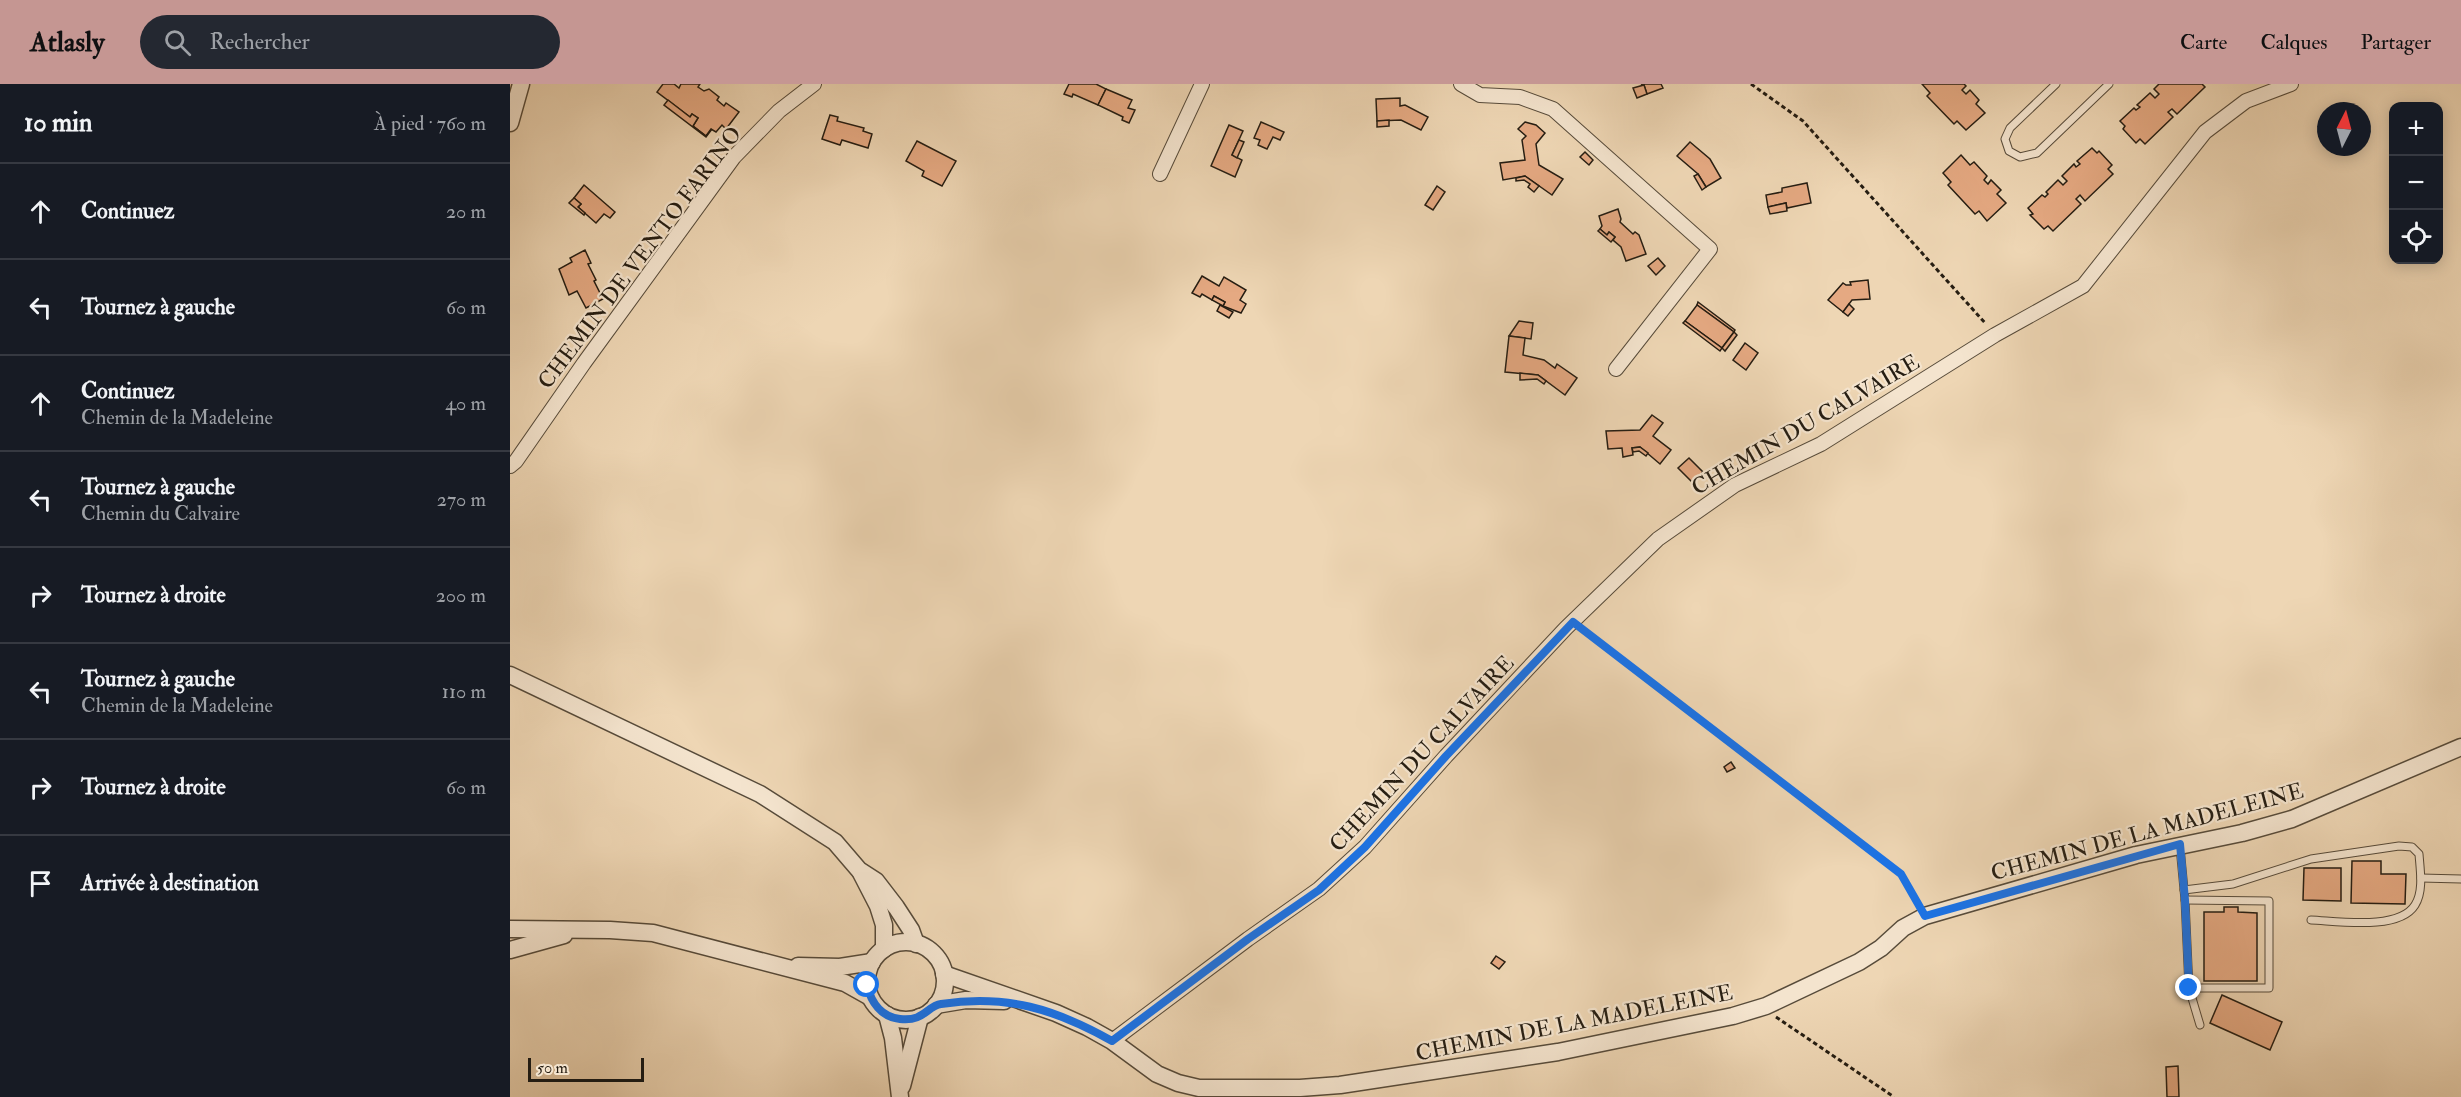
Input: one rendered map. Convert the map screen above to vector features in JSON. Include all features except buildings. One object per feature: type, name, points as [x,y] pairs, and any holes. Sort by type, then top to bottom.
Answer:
[{"type":"street","points":[[510,123],[521,84]]},
{"type":"street","name":"CHEMIN DE VENTO FARINO","points":[[510,466],[516,461],[584,363],[734,157],[779,111],[814,84]]},
{"type":"street","points":[[1160,174],[1202,84]]},
{"type":"street","points":[[1461,84],[1480,95],[1520,97],[1553,109],[1710,249],[1616,369]]},
{"type":"street","name":"CHEMIN DU CALVAIRE","points":[[1112,1041],[1248,939],[1319,890],[1365,847],[1446,756],[1573,622],[1658,539],[1735,485],[1821,444],[1995,335],[2083,286],[2205,132],[2246,101],[2291,84]]},
{"type":"street","points":[[510,675],[760,794],[835,842],[859,870],[878,906],[884,925],[884,949]]},
{"type":"street","name":"CHEMIN DE LA MADELEINE","points":[[1024,1004],[1056,1013],[1112,1041],[1157,1074],[1178,1083],[1199,1088],[1300,1088],[1351,1084],[1558,1052],[1734,1016],[1766,1006],[1859,962],[1881,948],[1903,928],[1925,916],[2180,844],[2242,833],[2292,819],[2461,747]]},
{"type":"street","points":[[859,870],[876,881],[911,930],[916,944]]},
{"type":"street","points":[[510,928],[653,933],[845,983],[870,997]]},
{"type":"street","points":[[510,950],[585,930]]},
{"type":"street","points":[[936,1005],[944,985],[944,974],[934,955],[916,944],[905,942],[884,949],[872,962],[867,974],[870,997],[887,1015],[898,1019],[920,1017],[936,1005],[966,1000],[1024,1004]]},
{"type":"street","points":[[790,967],[807,965],[840,967],[872,962]]},
{"type":"street","points":[[944,974],[1024,1004]]},
{"type":"street","points":[[887,1015],[893,1038],[900,1093]]},
{"type":"street","points":[[900,1093],[920,1017]]},
{"type":"lane","points":[[2055,84],[2010,128],[2005,139],[2009,151],[2020,157],[2037,153],[2109,84]]},
{"type":"lane","points":[[2180,844],[2189,988],[2200,1025]]},
{"type":"lane","points":[[2184,890],[2233,884],[2311,859],[2399,846],[2412,847],[2419,854],[2421,878],[2415,905],[2401,917],[2380,922],[2311,921]]},
{"type":"lane","points":[[2421,878],[2461,879]]},
{"type":"lane","points":[[2185,900],[2269,901],[2269,988],[2189,988]]},
{"type":"path","points":[[1751,84],[1803,121],[1995,335]]},
{"type":"path","points":[[1573,622],[1901,874],[1925,916]]},
{"type":"path","points":[[1766,1006],[1779,1020],[1894,1097]]},
{"type":"route","points":[[867,985],[870,997],[877,1007],[887,1015],[898,1019],[909,1020],[920,1017],[936,1005],[966,1000],[995,1000],[1024,1004],[1056,1013],[1112,1041],[1248,939],[1319,890],[1365,847],[1446,756],[1573,622],[1901,874],[1925,916],[2180,844],[2189,988]]}]
